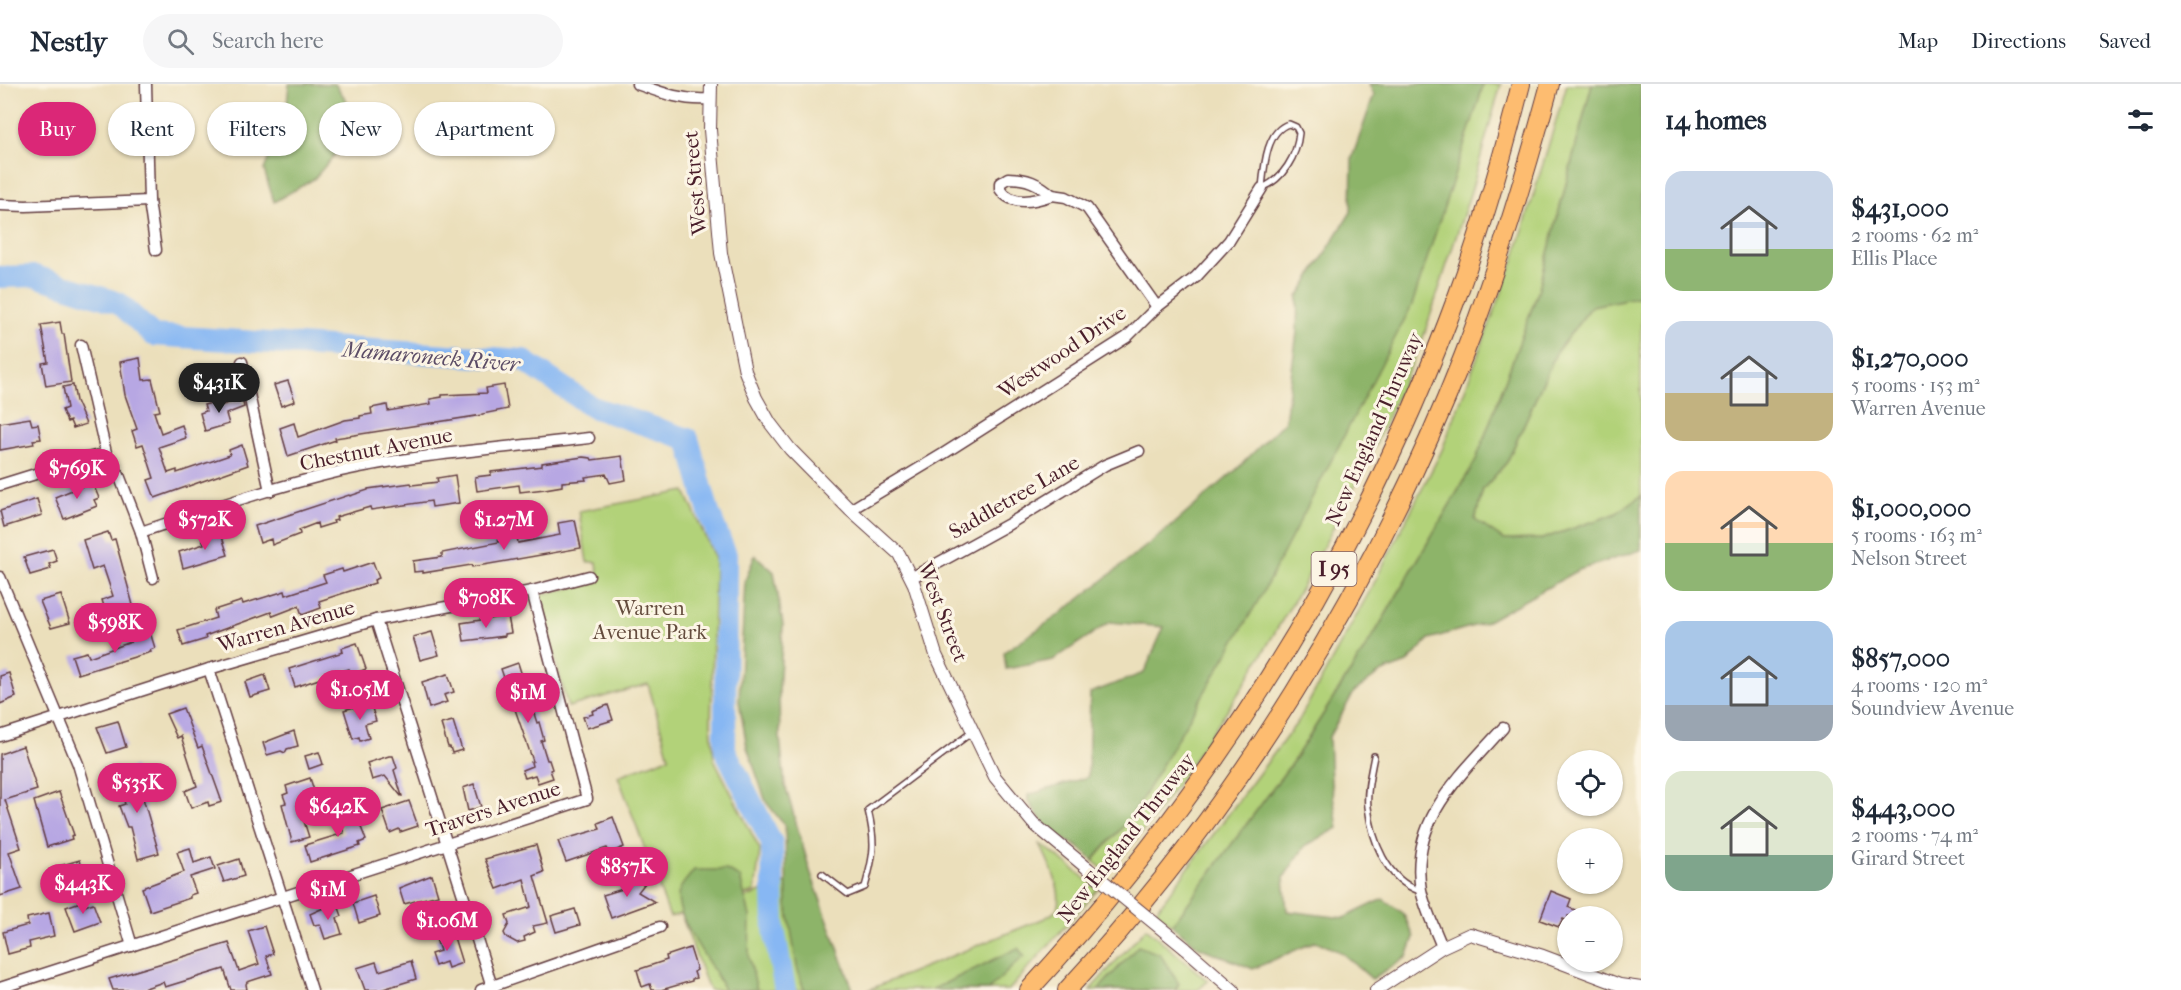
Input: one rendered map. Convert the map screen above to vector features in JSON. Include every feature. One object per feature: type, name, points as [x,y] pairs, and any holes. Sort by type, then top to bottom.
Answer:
[{"type":"highway","name":"New England Thruway","points":[[1029,990],[1124,882],[1195,789],[1255,702],[1322,590],[1386,465],[1442,337],[1487,205],[1521,84]]},
{"type":"highway","name":"I 95","points":[[1067,990],[1161,880],[1224,796],[1295,689],[1365,568],[1416,465],[1462,358],[1509,226],[1550,84]]},
{"type":"street","points":[[146,84],[149,201],[156,250]]},
{"type":"street","points":[[638,84],[667,95],[696,100],[709,99]]},
{"type":"street","name":"West Street","points":[[711,84],[710,130],[721,253],[745,371],[770,423],[790,449],[850,510],[899,554],[911,578],[936,655],[996,777],[1032,823],[1233,990]]},
{"type":"street","name":"Westwood Drive","points":[[850,510],[1127,337],[1157,307],[1197,277],[1223,248],[1262,188]]},
{"type":"street","points":[[1052,195],[1066,197],[1087,208],[1157,307]]},
{"type":"street","points":[[0,205],[149,201]]},
{"type":"street","points":[[81,345],[107,457],[119,475],[141,532],[153,578]]},
{"type":"street","points":[[242,362],[270,491]]},
{"type":"street","name":"Chestnut Avenue","points":[[141,532],[340,471],[396,461],[589,438]]},
{"type":"street","name":"Saddletree Lane","points":[[911,578],[1009,524],[1106,465],[1139,451]]},
{"type":"street","points":[[0,485],[87,458],[99,455],[107,457]]},
{"type":"street","name":"Warren Avenue","points":[[0,736],[209,669],[376,620],[532,591],[590,576]]},
{"type":"street","points":[[0,577],[78,764],[132,946]]},
{"type":"street","name":"Travers Avenue","points":[[0,988],[587,799],[532,591]]},
{"type":"street","points":[[376,620],[447,844],[488,989],[660,927]]},
{"type":"street","points":[[209,669],[312,990]]},
{"type":"street","points":[[1442,947],[1421,891],[1419,861],[1426,831],[1435,810],[1450,787],[1503,728]]},
{"type":"street","points":[[1376,990],[1442,947],[1470,934],[1543,956],[1620,985],[1640,986]]},
{"type":"lane","points":[[1289,124],[1296,127],[1299,139],[1282,176],[1262,188],[1266,158],[1276,133],[1282,126],[1289,124]]},
{"type":"lane","points":[[822,873],[848,894],[864,887],[873,861],[874,836],[868,810],[973,730]]},
{"type":"lane","points":[[1374,756],[1368,807],[1383,858],[1396,876],[1408,887],[1421,891]]},
{"type":"green space","points":[[289,84],[335,84],[348,102],[319,102],[319,156],[334,156],[314,179],[274,202],[264,170],[270,156],[307,156],[307,102],[287,102]]},
{"type":"green space","points":[[1369,84],[1483,84],[1412,305],[1261,596],[1132,816],[1093,860],[1077,846],[1051,833],[1028,801],[1028,795],[1088,777],[1090,693],[1144,673],[1164,627],[1110,622],[1053,660],[1006,669],[1004,652],[1059,615],[1174,524],[1237,469],[1285,421],[1297,332],[1298,297],[1351,212],[1352,158],[1374,95]]},
{"type":"green space","points":[[1483,84],[1501,84],[1472,188],[1421,344],[1366,465],[1306,580],[1242,688],[1156,815],[1108,873],[1093,861],[1132,816],[1479,100]]},
{"type":"green space","points":[[1567,84],[1592,84],[1538,292],[1476,460],[1375,633],[1294,760],[1172,925],[1156,911],[1299,720],[1373,585],[1442,450],[1514,260]]},
{"type":"green space","points":[[1592,84],[1641,84],[1641,298],[1592,306],[1557,351],[1507,462],[1483,489],[1475,520],[1504,540],[1542,539],[1615,514],[1641,496],[1641,550],[1579,570],[1484,623],[1429,639],[1407,663],[1380,673],[1354,692],[1329,737],[1331,782],[1338,828],[1305,846],[1284,877],[1287,911],[1344,918],[1383,899],[1403,913],[1414,937],[1407,957],[1372,979],[1342,953],[1316,941],[1253,969],[1199,947],[1172,925],[1294,760],[1375,633],[1476,460],[1538,292]]},
{"type":"green space","points":[[1641,298],[1641,496],[1615,514],[1542,539],[1504,540],[1475,521],[1483,489],[1507,462],[1557,351],[1592,306]]},
{"type":"green space","name":"Warren Avenue Park","points":[[685,491],[715,559],[711,724],[714,759],[760,850],[755,892],[670,917],[618,776],[669,757],[648,684],[568,707],[538,595],[599,582],[597,562],[587,562],[579,511]]},
{"type":"green space","points":[[755,555],[774,572],[783,625],[779,692],[780,738],[785,785],[811,874],[853,990],[804,990],[797,967],[787,905],[785,826],[766,802],[747,747],[739,701],[745,581]]},
{"type":"green space","points":[[1040,844],[1098,889],[1009,990],[868,990],[1053,913],[1058,905],[1058,890]]},
{"type":"green space","points":[[694,870],[726,870],[740,877],[750,916],[749,957],[757,990],[724,990],[686,925],[678,899],[681,886]]},
{"type":"green space","points":[[811,874],[853,990],[709,990],[683,920]]},
{"type":"green space","points":[[1146,928],[1208,981],[1198,990],[1090,990]]},
{"type":"green space","points":[[1138,946],[1160,954],[1179,984],[1175,990],[1098,990]]},
{"type":"green space","points":[[1018,948],[1024,956],[988,990],[931,990]]},
{"type":"building","points":[[60,322],[71,382],[46,386],[42,363],[48,362],[41,325]]},
{"type":"building","points":[[140,358],[143,380],[152,379],[160,411],[154,412],[161,433],[182,425],[186,438],[159,447],[168,473],[177,470],[177,473],[230,455],[229,450],[242,445],[248,465],[155,498],[148,480],[154,478],[143,444],[137,446],[132,431],[137,429],[125,395],[120,362]]},
{"type":"building","points":[[288,381],[295,401],[281,406],[274,385]]},
{"type":"building","points":[[73,385],[76,401],[86,424],[73,428],[70,421],[67,422],[62,410],[67,408],[63,387]]},
{"type":"building","points":[[504,385],[508,409],[335,438],[336,440],[288,456],[280,428],[294,423],[298,437],[345,420],[372,414],[371,408],[387,405],[388,411],[431,404],[430,399],[442,397],[442,395],[487,393],[486,388]]},
{"type":"building","points":[[242,399],[244,407],[226,414],[229,424],[205,431],[200,413],[206,411],[204,405],[218,401],[219,406]]},
{"type":"building","points":[[30,418],[32,425],[38,424],[41,439],[33,440],[34,444],[0,450],[0,423]]},
{"type":"building","points":[[622,456],[626,480],[610,483],[606,474],[585,477],[586,480],[562,482],[562,486],[545,489],[520,492],[519,485],[477,491],[475,477],[491,475],[491,472],[542,466],[542,463],[583,457],[592,460]]},
{"type":"building","points":[[455,475],[459,503],[432,507],[431,501],[371,510],[370,507],[336,517],[337,520],[333,521],[334,523],[318,528],[317,523],[299,530],[300,534],[272,545],[271,539],[260,543],[255,526],[368,489],[438,482],[437,478]]},
{"type":"building","points":[[92,482],[99,498],[94,500],[97,506],[64,519],[55,497]]},
{"type":"building","points":[[37,499],[42,515],[4,527],[0,511]]},
{"type":"building","points":[[575,520],[581,548],[472,567],[471,565],[423,573],[423,571],[414,572],[413,561],[442,557],[442,553],[499,542],[498,539],[517,536],[518,543],[560,535],[558,523]]},
{"type":"building","points":[[220,531],[228,555],[183,568],[179,552],[204,544],[202,538]]},
{"type":"building","points":[[108,532],[111,540],[115,539],[133,605],[106,613],[102,600],[113,596],[103,566],[92,570],[83,540]]},
{"type":"building","points":[[53,549],[57,561],[49,564],[51,569],[30,575],[24,557]]},
{"type":"building","points":[[373,562],[379,578],[374,580],[375,583],[319,601],[321,608],[302,615],[299,606],[273,616],[271,612],[183,646],[178,630],[216,618],[214,610],[285,591],[286,595],[326,582],[323,575],[342,569],[343,572]]},
{"type":"building","points":[[61,595],[70,623],[51,628],[40,601]]},
{"type":"building","points":[[508,616],[511,633],[505,636],[464,641],[461,623]]},
{"type":"building","points":[[150,632],[155,648],[150,650],[151,652],[78,674],[72,656],[87,652],[89,657],[131,642],[130,639]]},
{"type":"building","points":[[432,632],[439,655],[420,660],[413,637]]},
{"type":"building","points":[[357,643],[366,669],[351,675],[349,669],[295,687],[289,669],[343,652],[342,648]]},
{"type":"building","points":[[518,663],[537,723],[539,722],[544,740],[541,741],[547,760],[552,769],[550,770],[553,778],[538,783],[535,775],[525,778],[522,770],[532,766],[533,761],[501,669]]},
{"type":"building","points":[[9,673],[16,697],[0,704],[0,676]]},
{"type":"building","points":[[448,674],[454,692],[444,695],[447,702],[429,708],[422,682]]},
{"type":"building","points":[[265,675],[270,691],[250,697],[245,682]]},
{"type":"building","points":[[371,705],[376,721],[365,724],[369,738],[360,741],[359,737],[353,739],[344,710]]},
{"type":"building","points":[[608,705],[613,720],[587,728],[583,717]]},
{"type":"building","points":[[183,708],[198,748],[202,746],[222,802],[209,806],[208,802],[191,808],[185,791],[197,786],[181,736],[177,738],[166,714]]},
{"type":"building","points":[[118,721],[126,747],[107,753],[97,727]]},
{"type":"building","points":[[453,721],[462,750],[452,753],[441,724]]},
{"type":"building","points":[[294,731],[298,746],[287,749],[285,753],[281,751],[267,755],[263,743]]},
{"type":"building","points":[[23,746],[37,790],[5,800],[21,848],[9,852],[22,889],[0,896],[0,754]]},
{"type":"building","points":[[319,752],[323,764],[309,769],[305,756]]},
{"type":"building","points":[[393,756],[397,768],[394,770],[402,796],[385,776],[372,780],[367,763]]},
{"type":"building","points":[[134,767],[159,853],[138,859],[130,827],[127,827],[119,806],[125,804],[116,773]]},
{"type":"building","points":[[310,778],[318,803],[300,809],[309,837],[292,842],[282,804],[286,803],[283,795],[288,793],[286,786]]},
{"type":"building","points":[[474,784],[481,807],[468,811],[463,788]]},
{"type":"building","points":[[59,792],[74,835],[71,836],[72,839],[47,847],[34,801]]},
{"type":"building","points":[[409,801],[418,826],[390,833],[382,810]]},
{"type":"building","points":[[347,804],[352,822],[354,824],[359,822],[366,840],[359,843],[360,846],[310,862],[305,845],[344,833],[335,808]]},
{"type":"building","points":[[613,817],[624,847],[609,853],[607,848],[566,862],[558,841],[600,829],[598,823]]},
{"type":"building","points":[[536,845],[544,872],[534,876],[548,923],[533,926],[535,932],[524,937],[525,941],[517,943],[506,937],[504,933],[509,924],[506,915],[531,907],[524,879],[497,889],[485,859]]},
{"type":"building","points":[[190,848],[194,863],[211,857],[215,869],[190,877],[196,893],[190,895],[190,898],[150,911],[142,888],[184,872],[177,852]]},
{"type":"building","points":[[239,859],[244,876],[224,882],[218,866]]},
{"type":"building","points":[[80,860],[85,874],[62,885],[59,866]]},
{"type":"building","points":[[642,874],[647,878],[638,892],[655,902],[611,918],[603,895],[626,888],[624,882]]},
{"type":"building","points":[[432,875],[438,895],[404,904],[399,888]]},
{"type":"building","points":[[1551,891],[1571,899],[1568,906],[1557,906],[1557,926],[1540,920]]},
{"type":"building","points":[[374,896],[380,916],[359,923],[353,903]]},
{"type":"building","points":[[83,901],[85,906],[93,903],[100,922],[75,931],[66,907]]},
{"type":"building","points":[[330,905],[331,907],[338,905],[342,916],[337,918],[342,934],[325,939],[320,924],[314,925],[310,914]]},
{"type":"building","points":[[575,909],[580,925],[556,932],[551,916]]},
{"type":"building","points":[[49,913],[54,936],[29,942],[30,948],[8,954],[3,932],[28,925],[27,918]]},
{"type":"building","points":[[264,926],[273,954],[266,956],[272,974],[247,982],[247,990],[231,990],[224,969],[165,987],[163,982],[140,990],[113,990],[109,979],[229,943],[239,971],[259,964],[248,931]]},
{"type":"building","points":[[453,934],[462,963],[448,968],[446,962],[435,966],[431,954],[440,951],[436,939]]},
{"type":"building","points":[[690,948],[697,970],[694,972],[696,978],[661,990],[652,990],[650,984],[642,987],[637,970],[667,960],[666,956]]},
{"type":"building","points":[[411,961],[416,979],[380,990],[365,990],[357,968],[376,962],[379,971]]},
{"type":"waterway","name":"Mamaroneck River","points":[[0,277],[35,276],[119,303],[153,335],[523,360],[592,407],[688,439],[709,513],[726,555],[725,750],[772,843],[774,929],[785,990]]}]
